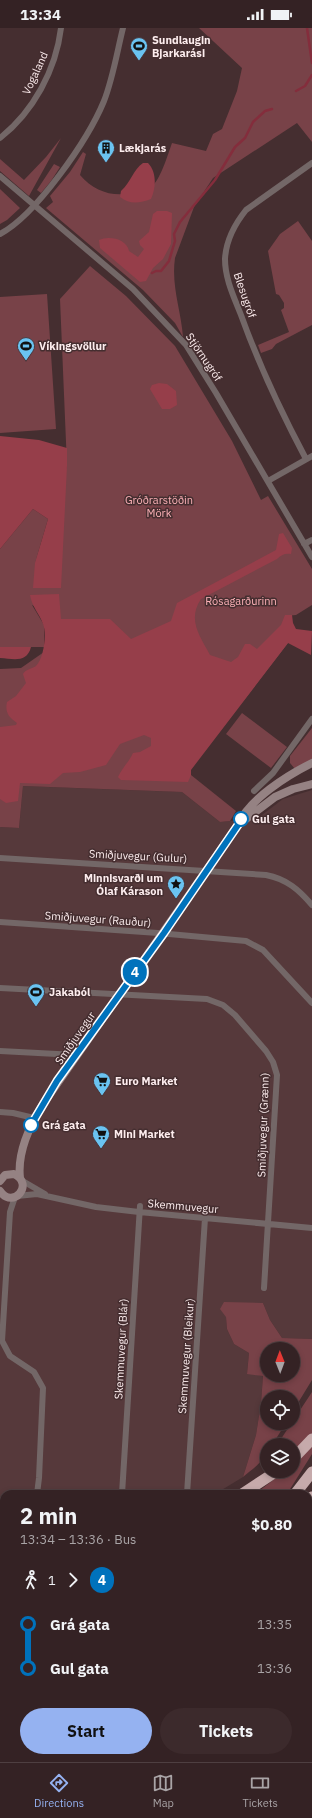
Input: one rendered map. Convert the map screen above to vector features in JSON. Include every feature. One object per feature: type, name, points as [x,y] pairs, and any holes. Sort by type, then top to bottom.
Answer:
[{"type":"highway","points":[[300,1452],[312,1439]]},
{"type":"highway","points":[[299,1490],[312,1472]]},
{"type":"highway","points":[[248,1490],[266,1478]]},
{"type":"street","name":"Vogaland","points":[[0,138],[20,119],[42,87],[54,59],[62,28]]},
{"type":"street","points":[[0,234],[17,224],[34,206],[63,169],[103,103],[123,28]]},
{"type":"street","name":"Blesugróf","points":[[309,457],[279,407],[252,345],[228,280],[225,260],[230,237],[238,220],[246,210],[312,163]]},
{"type":"street","name":"Stjörnugróf","points":[[0,176],[133,289],[178,336],[197,360],[312,557]]},
{"type":"street","points":[[268,481],[309,457]]},
{"type":"street","points":[[304,544],[312,540]]},
{"type":"street","points":[[254,791],[270,776],[312,719]]},
{"type":"street","name":"Smiðjuvegur","points":[[3,1177],[15,1166],[34,1118],[76,1055],[164,933],[238,825],[242,816],[265,794],[292,774],[312,763]]},
{"type":"street","name":"Smiðjuvegur","points":[[238,825],[275,797],[293,789],[312,784]]},
{"type":"street","name":"Smiðjuvegur (Gulur)","points":[[0,858],[266,875],[281,879],[299,891],[312,905]]},
{"type":"street","name":"Smiðjuvegur (Rauður)","points":[[0,922],[239,939],[252,943],[267,954],[312,1003]]},
{"type":"street","name":"Smiðjuvegur (Grænn)","points":[[0,988],[207,999],[218,1002],[232,1011],[266,1051],[273,1062],[277,1075],[264,1288]]},
{"type":"street","points":[[0,1051],[76,1055]]},
{"type":"street","points":[[0,1112],[13,1113],[34,1118]]},
{"type":"street","name":"Smiðjuvegur","points":[[7,1195],[23,1187],[19,1166],[22,1151]]},
{"type":"street","points":[[3,1177],[14,1174],[21,1179]]},
{"type":"street","name":"Skemmuvegur","points":[[21,1179],[54,1198]]},
{"type":"street","name":"Skemmuvegur","points":[[7,1195],[37,1194],[96,1207],[139,1209],[268,1225],[312,1228]]},
{"type":"street","points":[[7,1195],[10,1212],[2,1341],[10,1356],[34,1372],[43,1388],[40,1470],[38,1490]]},
{"type":"street","name":"Skemmuvegur (Blár)","points":[[122,1490],[139,1209]]},
{"type":"street","name":"Skemmuvegur (Bleikur)","points":[[187,1490],[205,1218]]},
{"type":"shaded area","points":[[143,163],[148,163],[154,175],[155,185],[151,199],[143,202],[131,202],[124,200],[120,197],[121,191]]},
{"type":"shaded area","points":[[157,211],[167,211],[172,213],[171,244],[163,259],[153,268],[146,281],[140,282],[100,248],[99,240],[108,238],[117,239],[125,244],[129,251],[138,257],[144,249],[140,245],[139,241],[149,232],[153,214]]},
{"type":"shaded area","points":[[159,383],[167,384],[176,391],[177,405],[170,409],[162,409],[150,389],[152,385]]},
{"type":"shaded area","points":[[0,436],[39,440],[67,448],[61,588],[33,588],[35,563],[48,519],[33,509],[0,549]]},
{"type":"shaded area","points":[[283,533],[292,548],[291,554],[282,555],[201,599],[195,614],[196,628],[210,655],[231,662],[238,657],[245,644],[250,644],[257,649],[281,625],[285,615],[292,615],[293,623],[296,629],[312,631],[311,655],[288,643],[191,770],[191,775],[188,782],[121,780],[118,777],[133,753],[140,752],[151,746],[151,738],[144,735],[120,744],[106,765],[80,772],[63,773],[50,784],[20,783],[18,801],[6,803],[0,799],[0,727],[16,725],[17,723],[11,719],[8,714],[6,709],[7,702],[16,696],[26,683],[23,674],[36,666],[43,652],[45,633],[44,628],[32,603],[30,595],[59,594],[61,619],[110,619],[131,639],[171,621],[177,603],[276,550],[279,534]]},
{"type":"shaded area","points":[[0,647],[31,647],[26,656],[15,659],[0,658]]},
{"type":"shaded area","points":[[23,786],[182,792],[220,822],[258,818],[283,799],[312,790],[312,1339],[282,1338],[270,1320],[263,1303],[233,1303],[226,1317],[227,1329],[234,1344],[249,1353],[247,1373],[260,1375],[260,1382],[263,1382],[262,1390],[260,1390],[260,1409],[256,1435],[243,1477],[222,1490],[0,1490],[0,827],[19,828]]},
{"type":"green space","points":[[199,28],[312,28],[312,142],[297,123],[213,178],[194,207],[175,258],[175,288],[183,337],[175,323],[143,290],[46,208],[53,202],[50,196],[70,172],[83,152],[86,154],[80,175],[93,187],[108,193],[124,194],[141,190],[153,185],[156,182],[172,143],[206,151],[213,134],[222,129],[237,91],[242,68]]},
{"type":"green space","points":[[61,138],[29,196],[0,171],[0,159],[24,180],[46,157]]},
{"type":"green space","points":[[54,164],[60,167],[41,193],[37,190]]},
{"type":"green space","points":[[0,189],[20,208],[7,220],[0,224]]},
{"type":"green space","points":[[298,221],[312,241],[312,325],[276,344],[272,349],[261,353],[258,345],[289,332],[281,310],[284,308],[284,303],[279,295],[276,294],[268,251],[280,234]]},
{"type":"green space","points":[[90,266],[126,296],[175,346],[232,441],[261,500],[268,496],[312,569],[312,605],[296,615],[285,616],[288,643],[190,770],[191,775],[236,811],[230,821],[220,822],[182,792],[23,786],[19,828],[0,827],[0,669],[21,668],[44,652],[110,619],[61,619],[32,605],[44,625],[44,647],[0,647],[0,549],[33,509],[48,519],[35,563],[67,466],[60,299]]},
{"type":"green space","name":"Víkingsvöllur","points":[[47,294],[56,429],[0,433],[0,297]]},
{"type":"green space","points":[[242,713],[287,747],[271,768],[226,734]]},
{"type":"green space","points":[[312,728],[312,761],[295,769],[290,763],[290,756]]},
{"type":"green space","points":[[224,1302],[263,1303],[270,1320],[282,1338],[312,1339],[312,1380],[300,1400],[300,1390],[262,1390],[263,1382],[300,1382],[300,1342],[260,1342],[260,1376],[247,1374],[249,1353],[234,1344],[227,1329],[226,1317],[220,1309]]},
{"type":"green space","points":[[312,1392],[312,1434],[300,1445],[300,1438],[282,1438],[287,1430],[300,1430],[300,1410]]},
{"type":"green space","points":[[260,1409],[260,1430],[282,1430],[276,1438],[260,1438],[260,1462],[243,1477],[256,1435]]},
{"type":"green space","points":[[312,1447],[312,1454],[300,1473],[300,1458]]},
{"type":"green space","points":[[276,1478],[297,1478],[290,1490],[260,1490]]},
{"type":"waterway","points":[[307,28],[312,63]]},
{"type":"waterway","points":[[296,91],[305,86],[312,75]]},
{"type":"waterway","points":[[152,273],[161,271],[169,261],[175,241],[174,234],[180,222],[215,180],[235,147],[245,138],[253,122],[265,111],[272,109]]},
{"type":"bus line","name":"4","points":[[31,1125],[57,1081],[164,933],[241,819]]},
{"type":"place","name":"Sundlaugin Bjarkarási","points":[[139,61]]},
{"type":"place","name":"Lækjarás","points":[[106,163]]},
{"type":"place","name":"Víkingsvöllur","points":[[26,361]]},
{"type":"place","name":"Gul gata","points":[[241,819]]},
{"type":"place","name":"Minnisvarði um Ólaf Kárason","points":[[176,899]]},
{"type":"place","name":"Jakaból","points":[[36,1007]]},
{"type":"place","name":"Euro Market","points":[[102,1096]]},
{"type":"place","name":"Grá gata","points":[[31,1125]]},
{"type":"place","name":"Mini Market","points":[[101,1149]]},
{"type":"park label","name":"Gróðrarstöðin Mörk","points":[[159,506]]},
{"type":"park label","name":"Rósagarðurinn","points":[[241,601]]}]
